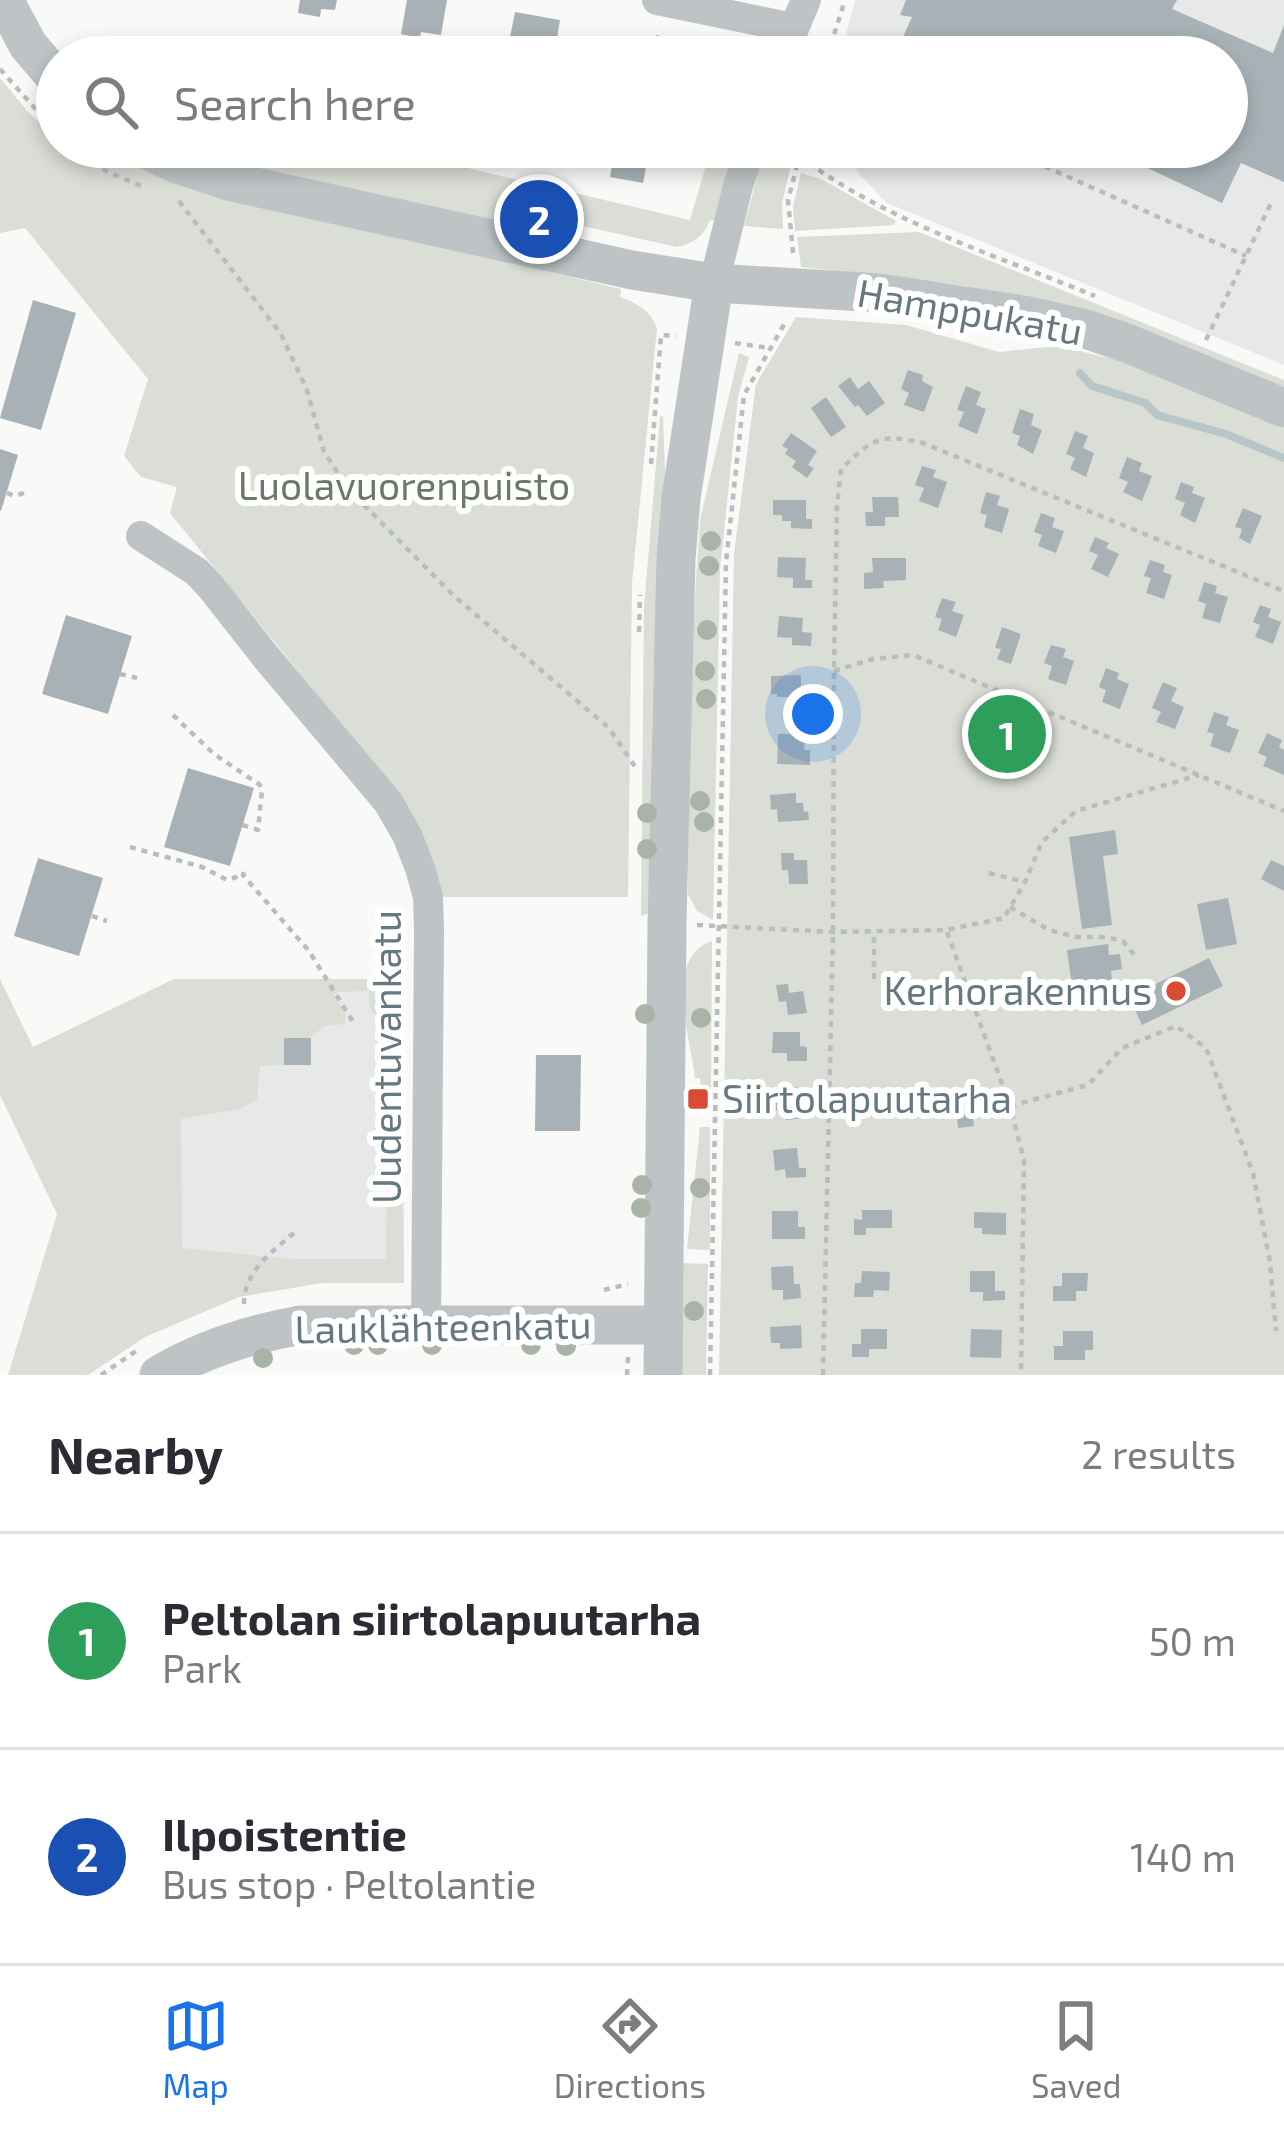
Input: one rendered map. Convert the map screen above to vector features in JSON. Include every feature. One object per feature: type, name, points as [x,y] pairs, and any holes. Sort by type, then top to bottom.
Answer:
[{"type":"street","points":[[4,0],[36,54]]},
{"type":"street","points":[[657,0],[794,28]]},
{"type":"street","name":"Hamppukatu","points":[[189,168],[232,182],[632,270],[714,283],[880,293],[1029,316],[1129,344],[1284,408]]},
{"type":"street","points":[[645,1368],[664,1325],[676,559],[714,283],[744,168]]},
{"type":"street","name":"Uudentuvankatu","points":[[141,536],[212,587],[388,802],[420,868],[430,931],[426,1325]]},
{"type":"street","name":"Lauklähteenkatu","points":[[159,1375],[260,1332],[314,1324],[664,1325]]},
{"type":"path","points":[[833,36],[843,1]]},
{"type":"path","points":[[0,69],[36,110]]},
{"type":"path","points":[[102,168],[152,190]]},
{"type":"path","points":[[794,266],[788,200],[797,168]]},
{"type":"path","points":[[816,168],[882,208],[1099,297]]},
{"type":"path","points":[[1048,168],[1246,256]]},
{"type":"path","points":[[173,196],[281,334],[307,390],[324,452],[350,491],[454,596],[609,728],[638,770]]},
{"type":"path","points":[[1206,340],[1273,199]]},
{"type":"path","points":[[710,1375],[725,563],[745,395],[792,311]]},
{"type":"path","points":[[823,1375],[841,469],[869,442],[897,437],[920,442],[1284,591]]},
{"type":"path","points":[[7,493],[26,492]]},
{"type":"path","points":[[834,671],[873,658],[913,655],[1284,811]]},
{"type":"path","points":[[121,674],[137,678]]},
{"type":"path","points":[[173,715],[224,762],[260,785],[257,830],[242,825]]},
{"type":"path","points":[[667,923],[833,932],[946,930],[1004,918],[1042,842],[1076,811],[1198,775]]},
{"type":"path","points":[[130,848],[227,880],[243,874],[310,952],[355,1024]]},
{"type":"path","points":[[989,872],[1025,882]]},
{"type":"path","points":[[1010,908],[1049,929],[1123,941],[1134,955]]},
{"type":"path","points":[[92,916],[106,921]]},
{"type":"path","points":[[946,930],[1010,1106],[1024,1160],[1022,1375]]},
{"type":"path","points":[[874,931],[874,979]]},
{"type":"path","points":[[1010,1106],[1088,1085],[1123,1048],[1176,1025],[1206,1048],[1253,1173],[1270,1262],[1276,1331]]},
{"type":"path","points":[[244,1304],[247,1283],[256,1267],[295,1232]]},
{"type":"path","points":[[627,1375],[645,1368]]},
{"type":"shaded area","points":[[855,0],[1284,0],[1284,365],[887,203],[856,168],[1248,168],[1248,36],[846,36]]},
{"type":"shaded area","points":[[174,979],[403,979],[404,1283],[256,1283],[168,1326]]},
{"type":"green space","name":"Luolavuorenpuisto","points":[[0,78],[36,119],[36,168],[142,168],[174,182],[621,289],[620,297],[651,317],[657,328],[632,583],[628,897],[440,897],[399,796],[170,513],[177,487],[141,477],[124,456],[148,379],[25,228],[0,233]]},
{"type":"green space","points":[[248,168],[468,168],[690,220],[705,168],[731,168],[716,221],[710,220],[697,238],[677,247],[551,219],[552,208],[532,203],[526,221],[468,219]]},
{"type":"green space","points":[[759,168],[790,168],[782,204],[783,229],[744,226]]},
{"type":"green space","points":[[801,173],[821,179],[896,221],[894,225],[795,231],[793,207]]},
{"type":"green space","points":[[919,232],[1284,380],[1284,393],[1063,305],[959,285],[801,267],[797,237]]},
{"type":"green space","points":[[796,317],[906,325],[999,352],[1059,346],[1121,361],[1284,428],[1284,1375],[719,1375],[734,554],[756,384]]},
{"type":"green space","points":[[739,353],[749,357],[738,397],[720,570],[713,920],[697,911],[688,894],[689,691],[700,520]]},
{"type":"green space","points":[[663,416],[649,913],[641,916],[644,608]]},
{"type":"green space","points":[[712,941],[711,1089],[701,1089],[686,1022],[684,981],[697,950]]},
{"type":"green space","points":[[0,979],[33,1047],[174,979],[403,979],[403,1145],[387,1139],[387,1014],[374,1014],[369,991],[334,995],[346,1015],[345,1024],[324,1026],[311,1038],[284,1038],[284,1065],[260,1066],[257,1100],[240,1109],[181,1119],[182,1248],[293,1259],[386,1259],[387,1174],[396,1172],[403,1174],[404,1283],[322,1283],[239,1297],[145,1337],[88,1375],[8,1375],[57,1214],[0,1095]]},
{"type":"green space","points":[[700,1127],[710,1127],[710,1250],[687,1249]]},
{"type":"green space","points":[[682,1263],[708,1264],[706,1375],[679,1375]]},
{"type":"building","points":[[300,0],[337,0],[335,10],[321,9],[320,17],[298,13]]},
{"type":"building","points":[[407,0],[447,0],[441,35],[401,34]]},
{"type":"building","points":[[906,0],[1177,0],[1172,9],[1234,36],[903,36],[912,17],[900,15]]},
{"type":"building","points":[[515,12],[560,20],[557,36],[510,36]]},
{"type":"building","points":[[1284,25],[1284,182],[1248,166],[1248,42],[1273,53]]},
{"type":"building","points":[[612,168],[646,168],[643,183],[610,177]]},
{"type":"building","points":[[1148,168],[1239,168],[1222,203]]},
{"type":"building","points":[[33,300],[76,313],[41,430],[0,418]]},
{"type":"building","points":[[908,370],[923,375],[922,381],[933,387],[924,412],[904,405],[909,393],[901,389]]},
{"type":"building","points":[[850,377],[858,389],[869,381],[885,403],[867,416],[838,386]]},
{"type":"building","points":[[966,386],[981,392],[976,405],[986,409],[977,434],[958,426],[964,412],[957,410]]},
{"type":"building","points":[[826,397],[846,427],[831,437],[811,408]]},
{"type":"building","points":[[1020,409],[1034,414],[1031,425],[1042,430],[1033,454],[1017,445],[1020,436],[1012,433]]},
{"type":"building","points":[[1075,431],[1088,436],[1083,448],[1094,453],[1086,477],[1070,469],[1075,458],[1066,454]]},
{"type":"building","points":[[791,433],[817,451],[807,478],[792,467],[796,461],[782,446]]},
{"type":"building","points":[[0,449],[18,455],[1,511],[0,510]]},
{"type":"building","points":[[1127,457],[1142,463],[1139,471],[1152,476],[1142,501],[1123,492],[1128,482],[1119,478]]},
{"type":"building","points":[[922,466],[936,470],[933,477],[947,482],[938,508],[919,501],[924,488],[915,485]]},
{"type":"building","points":[[1181,482],[1205,498],[1195,523],[1180,515],[1185,503],[1175,499]]},
{"type":"building","points":[[986,492],[1000,496],[997,505],[1009,509],[1002,533],[984,527],[987,515],[980,513]]},
{"type":"building","points":[[872,497],[898,497],[899,517],[885,517],[885,526],[866,526],[865,512],[873,512]]},
{"type":"building","points":[[773,500],[806,500],[806,519],[812,519],[812,529],[791,528],[791,521],[773,515]]},
{"type":"building","points":[[1243,508],[1262,516],[1250,544],[1239,538],[1242,529],[1235,527]]},
{"type":"building","points":[[1041,513],[1055,518],[1052,527],[1064,531],[1056,553],[1038,546],[1042,535],[1034,532]]},
{"type":"building","points":[[1095,537],[1119,554],[1108,577],[1091,569],[1098,555],[1089,551]]},
{"type":"building","points":[[778,557],[806,558],[805,580],[812,580],[812,588],[793,588],[793,578],[777,577]]},
{"type":"building","points":[[872,558],[906,558],[906,580],[883,581],[884,588],[864,589],[864,573],[873,572]]},
{"type":"building","points":[[1150,560],[1165,565],[1163,572],[1172,575],[1164,599],[1146,593],[1151,578],[1144,576]]},
{"type":"building","points":[[1204,582],[1228,597],[1220,623],[1202,618],[1206,604],[1198,601]]},
{"type":"building","points":[[942,598],[956,602],[952,611],[964,615],[956,637],[938,630],[942,619],[935,617]]},
{"type":"building","points":[[1260,605],[1271,609],[1268,617],[1281,622],[1273,644],[1255,637],[1260,625],[1253,622]]},
{"type":"building","points":[[66,615],[132,636],[108,714],[42,694]]},
{"type":"building","points":[[779,616],[803,618],[802,632],[812,633],[811,646],[792,645],[792,638],[777,637]]},
{"type":"building","points":[[1002,627],[1021,634],[1011,664],[997,659],[1001,649],[995,648]]},
{"type":"building","points":[[1051,645],[1066,649],[1063,657],[1074,661],[1066,685],[1048,679],[1052,666],[1044,663]]},
{"type":"building","points":[[1106,668],[1129,684],[1120,709],[1102,702],[1106,690],[1099,687]]},
{"type":"building","points":[[801,675],[810,706],[793,706],[792,697],[771,694],[771,676]]},
{"type":"building","points":[[1163,682],[1177,688],[1171,701],[1184,707],[1175,729],[1156,722],[1161,712],[1152,708]]},
{"type":"building","points":[[1214,712],[1229,717],[1226,725],[1239,730],[1230,753],[1210,746],[1214,734],[1207,732]]},
{"type":"building","points":[[1267,733],[1282,740],[1284,775],[1263,766],[1267,757],[1258,753]]},
{"type":"building","points":[[778,734],[805,734],[810,765],[777,764]]},
{"type":"building","points":[[188,768],[254,788],[230,866],[164,847]]},
{"type":"building","points":[[796,793],[796,803],[803,803],[809,820],[778,822],[770,795]]},
{"type":"building","points":[[1115,830],[1118,854],[1103,856],[1112,925],[1082,929],[1069,837]]},
{"type":"building","points":[[781,853],[807,860],[808,884],[789,884]]},
{"type":"building","points":[[38,858],[103,878],[79,956],[14,936]]},
{"type":"building","points":[[1271,860],[1284,866],[1284,891],[1261,879]]},
{"type":"building","points":[[1228,898],[1237,944],[1206,950],[1197,904]]},
{"type":"building","points":[[1108,944],[1109,955],[1120,954],[1122,969],[1111,971],[1114,996],[1074,1001],[1067,950]]},
{"type":"building","name":"Kerhorakennus","points":[[1209,958],[1223,986],[1142,1025],[1129,997]]},
{"type":"building","points":[[788,984],[789,993],[803,991],[807,1013],[788,1015],[786,1001],[779,1002],[776,985]]},
{"type":"building","points":[[773,1032],[800,1032],[807,1061],[787,1061],[787,1053],[772,1053]]},
{"type":"building","points":[[284,1038],[311,1038],[311,1065],[284,1065]]},
{"type":"building","points":[[536,1055],[581,1055],[580,1131],[535,1131]]},
{"type":"building","points":[[797,1087],[799,1108],[805,1108],[806,1118],[786,1120],[785,1110],[772,1111],[771,1090]]},
{"type":"building","points":[[970,1095],[974,1126],[958,1128],[955,1097]]},
{"type":"building","points":[[797,1148],[799,1168],[806,1168],[806,1177],[786,1178],[785,1169],[775,1171],[773,1150]]},
{"type":"building","points":[[862,1210],[892,1210],[892,1228],[866,1228],[866,1235],[854,1235],[854,1219],[862,1220]]},
{"type":"building","points":[[772,1211],[798,1211],[798,1227],[805,1227],[805,1239],[772,1239]]},
{"type":"building","points":[[974,1212],[1006,1213],[1006,1235],[982,1234],[982,1228],[974,1228]]},
{"type":"building","points":[[793,1266],[801,1298],[783,1300],[783,1290],[772,1290],[771,1267]]},
{"type":"building","points":[[862,1271],[890,1272],[889,1291],[854,1297]]},
{"type":"building","points":[[970,1271],[995,1271],[995,1291],[1005,1291],[1005,1300],[983,1301],[983,1292],[970,1292]]},
{"type":"building","points":[[1062,1273],[1088,1273],[1087,1291],[1076,1291],[1076,1301],[1053,1301],[1053,1286],[1062,1286]]},
{"type":"building","points":[[801,1325],[802,1348],[780,1349],[780,1343],[771,1343],[770,1327]]},
{"type":"building","points":[[861,1329],[887,1329],[887,1349],[869,1349],[869,1357],[852,1357],[852,1344],[861,1344]]},
{"type":"building","points":[[971,1329],[1002,1330],[1001,1358],[970,1357]]},
{"type":"building","points":[[1063,1331],[1093,1331],[1093,1350],[1085,1350],[1085,1360],[1054,1360],[1054,1346],[1063,1346]]},
{"type":"waterway","points":[[1080,373],[1092,386],[1145,403],[1157,415],[1226,434],[1284,458]]},
{"type":"place","name":"Ilpoistentie","points":[[539,219]]},
{"type":"place","name":"Peltolan siirtolapuutarha","points":[[1007,734]]},
{"type":"place","name":"Kerhorakennus","points":[[1176,991]]},
{"type":"place","name":"Siirtolapuutarha","points":[[698,1099]]}]
